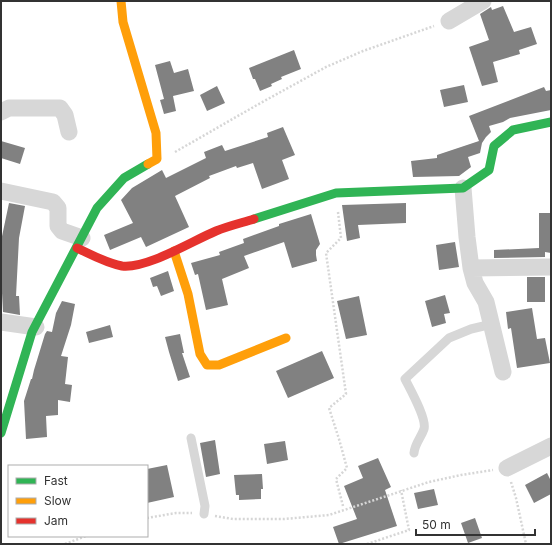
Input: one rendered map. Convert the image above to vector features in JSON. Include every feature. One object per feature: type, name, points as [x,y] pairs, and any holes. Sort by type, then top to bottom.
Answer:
[{"type":"street","points":[[1,433],[32,332],[36,327],[97,208],[124,178],[158,158],[156,133],[123,22],[121,1]]},
{"type":"street","points":[[449,21],[483,1]]},
{"type":"street","points":[[1,112],[10,108],[60,108],[65,115],[69,132]]},
{"type":"street","points":[[1,191],[53,202],[58,208],[58,226],[79,243],[109,263],[124,266],[141,264],[174,251],[216,230],[336,193],[463,188],[489,170],[494,146],[513,130],[551,122]]},
{"type":"street","points":[[463,188],[471,268],[475,282],[486,302],[503,372]]},
{"type":"street","points":[[174,251],[188,294],[200,354],[207,364],[219,365],[286,338]]},
{"type":"street","points":[[471,268],[551,267]]},
{"type":"street","points":[[1,322],[36,327]]},
{"type":"street","points":[[507,468],[551,446]]},
{"type":"lane","points":[[414,453],[418,440],[424,429],[423,417],[405,379],[449,338],[471,329],[492,324]]},
{"type":"lane","points":[[191,438],[205,506],[204,514]]},
{"type":"path","points":[[158,158],[169,156],[258,104],[326,67],[363,51],[449,21]]},
{"type":"path","points":[[336,193],[341,238],[326,253],[346,394],[329,408],[347,468],[336,479],[343,506]]},
{"type":"path","points":[[148,518],[176,513],[204,514],[232,519],[284,519],[329,515],[429,482],[461,475],[507,468],[516,498],[526,544]]},
{"type":"path","points":[[367,544],[409,530],[401,490]]},
{"type":"path","points":[[65,544],[83,537]]},
{"type":"building","points":[[503,6],[514,32],[531,27],[537,44],[519,50],[520,54],[493,62],[498,82],[482,86],[469,47],[489,40],[480,14],[491,7],[492,10]]},
{"type":"building","points":[[294,50],[301,69],[281,77],[282,79],[271,84],[272,86],[260,91],[249,68]]},
{"type":"building","points":[[170,61],[174,73],[188,69],[194,91],[173,96],[176,111],[164,114],[160,100],[164,99],[155,65]]},
{"type":"building","points":[[464,85],[468,102],[444,107],[440,90]]},
{"type":"building","points":[[217,86],[225,103],[207,111],[200,95]]},
{"type":"building","points":[[544,87],[546,91],[551,90],[551,110],[510,118],[503,122],[489,126],[491,132],[482,143],[480,153],[468,157],[471,167],[459,176],[413,177],[411,161],[437,158],[437,155],[479,141],[469,116]]},
{"type":"building","points":[[283,127],[295,155],[282,160],[289,179],[262,189],[253,163],[237,168],[236,166],[209,176],[210,178],[175,196],[189,227],[146,247],[141,237],[110,250],[104,235],[133,223],[121,200],[132,188],[162,170],[166,178],[206,158],[204,152],[222,145],[225,151],[268,137],[267,133]]},
{"type":"building","points":[[1,141],[25,148],[20,164],[1,158]]},
{"type":"building","points":[[9,203],[25,206],[19,238],[16,296],[19,296],[20,315],[3,312],[1,241]]},
{"type":"building","points":[[406,203],[406,223],[358,225],[360,238],[347,241],[342,205]]},
{"type":"building","points":[[539,213],[551,213],[551,253],[545,252],[545,257],[494,258],[494,250],[539,248]]},
{"type":"building","points":[[311,214],[320,244],[316,250],[317,261],[292,268],[284,242],[244,256],[249,268],[222,279],[228,305],[206,310],[198,274],[195,275],[191,263],[220,255],[219,252],[244,243],[243,239],[279,226],[279,224]]},
{"type":"building","points":[[455,242],[459,267],[439,270],[436,245]]},
{"type":"building","points":[[168,271],[174,291],[161,296],[157,286],[153,287],[150,278]]},
{"type":"building","points":[[527,277],[545,277],[545,302],[527,302]]},
{"type":"building","points":[[445,295],[450,313],[444,314],[446,323],[432,327],[425,301]]},
{"type":"building","points":[[359,296],[367,335],[346,339],[337,301]]},
{"type":"building","points":[[62,301],[75,304],[71,325],[61,356],[68,357],[65,384],[72,385],[70,402],[58,400],[58,415],[46,416],[47,437],[26,439],[24,401],[45,334],[47,331],[52,332],[56,313]]},
{"type":"building","points":[[532,308],[537,339],[545,338],[550,363],[517,368],[511,328],[508,329],[506,312]]},
{"type":"building","points":[[110,325],[113,337],[89,343],[86,332]]},
{"type":"building","points":[[180,334],[184,353],[182,353],[190,377],[178,381],[165,337]]},
{"type":"building","points":[[322,351],[334,378],[288,398],[276,371]]},
{"type":"building","points":[[215,440],[220,474],[206,477],[200,443]]},
{"type":"building","points":[[285,441],[288,460],[267,464],[264,444]]},
{"type":"building","points":[[378,458],[391,487],[385,490],[397,526],[339,544],[333,527],[357,519],[344,486],[363,478],[358,466]]},
{"type":"building","points":[[167,465],[174,497],[148,503],[148,469]]},
{"type":"building","points":[[547,473],[551,481],[551,494],[534,503],[525,485]]},
{"type":"building","points":[[262,474],[263,489],[261,489],[261,499],[239,500],[239,495],[236,495],[234,475]]},
{"type":"building","points":[[434,489],[438,505],[418,509],[414,493]]},
{"type":"building","points":[[475,518],[482,538],[468,543],[461,523]]},
{"type":"traffic: fast","points":[[254,219],[336,193],[463,188],[489,170],[494,146],[513,130],[551,122]]},
{"type":"traffic: fast","points":[[1,433],[32,332],[97,208],[124,178],[148,164]]},
{"type":"traffic: slow","points":[[121,1],[123,22],[156,133],[157,159],[148,164]]},
{"type":"traffic: slow","points":[[174,251],[188,294],[200,354],[207,365],[219,365],[286,338]]},
{"type":"traffic: jam","points":[[77,248],[110,263],[122,266],[132,266],[156,259],[221,229],[254,219]]}]
